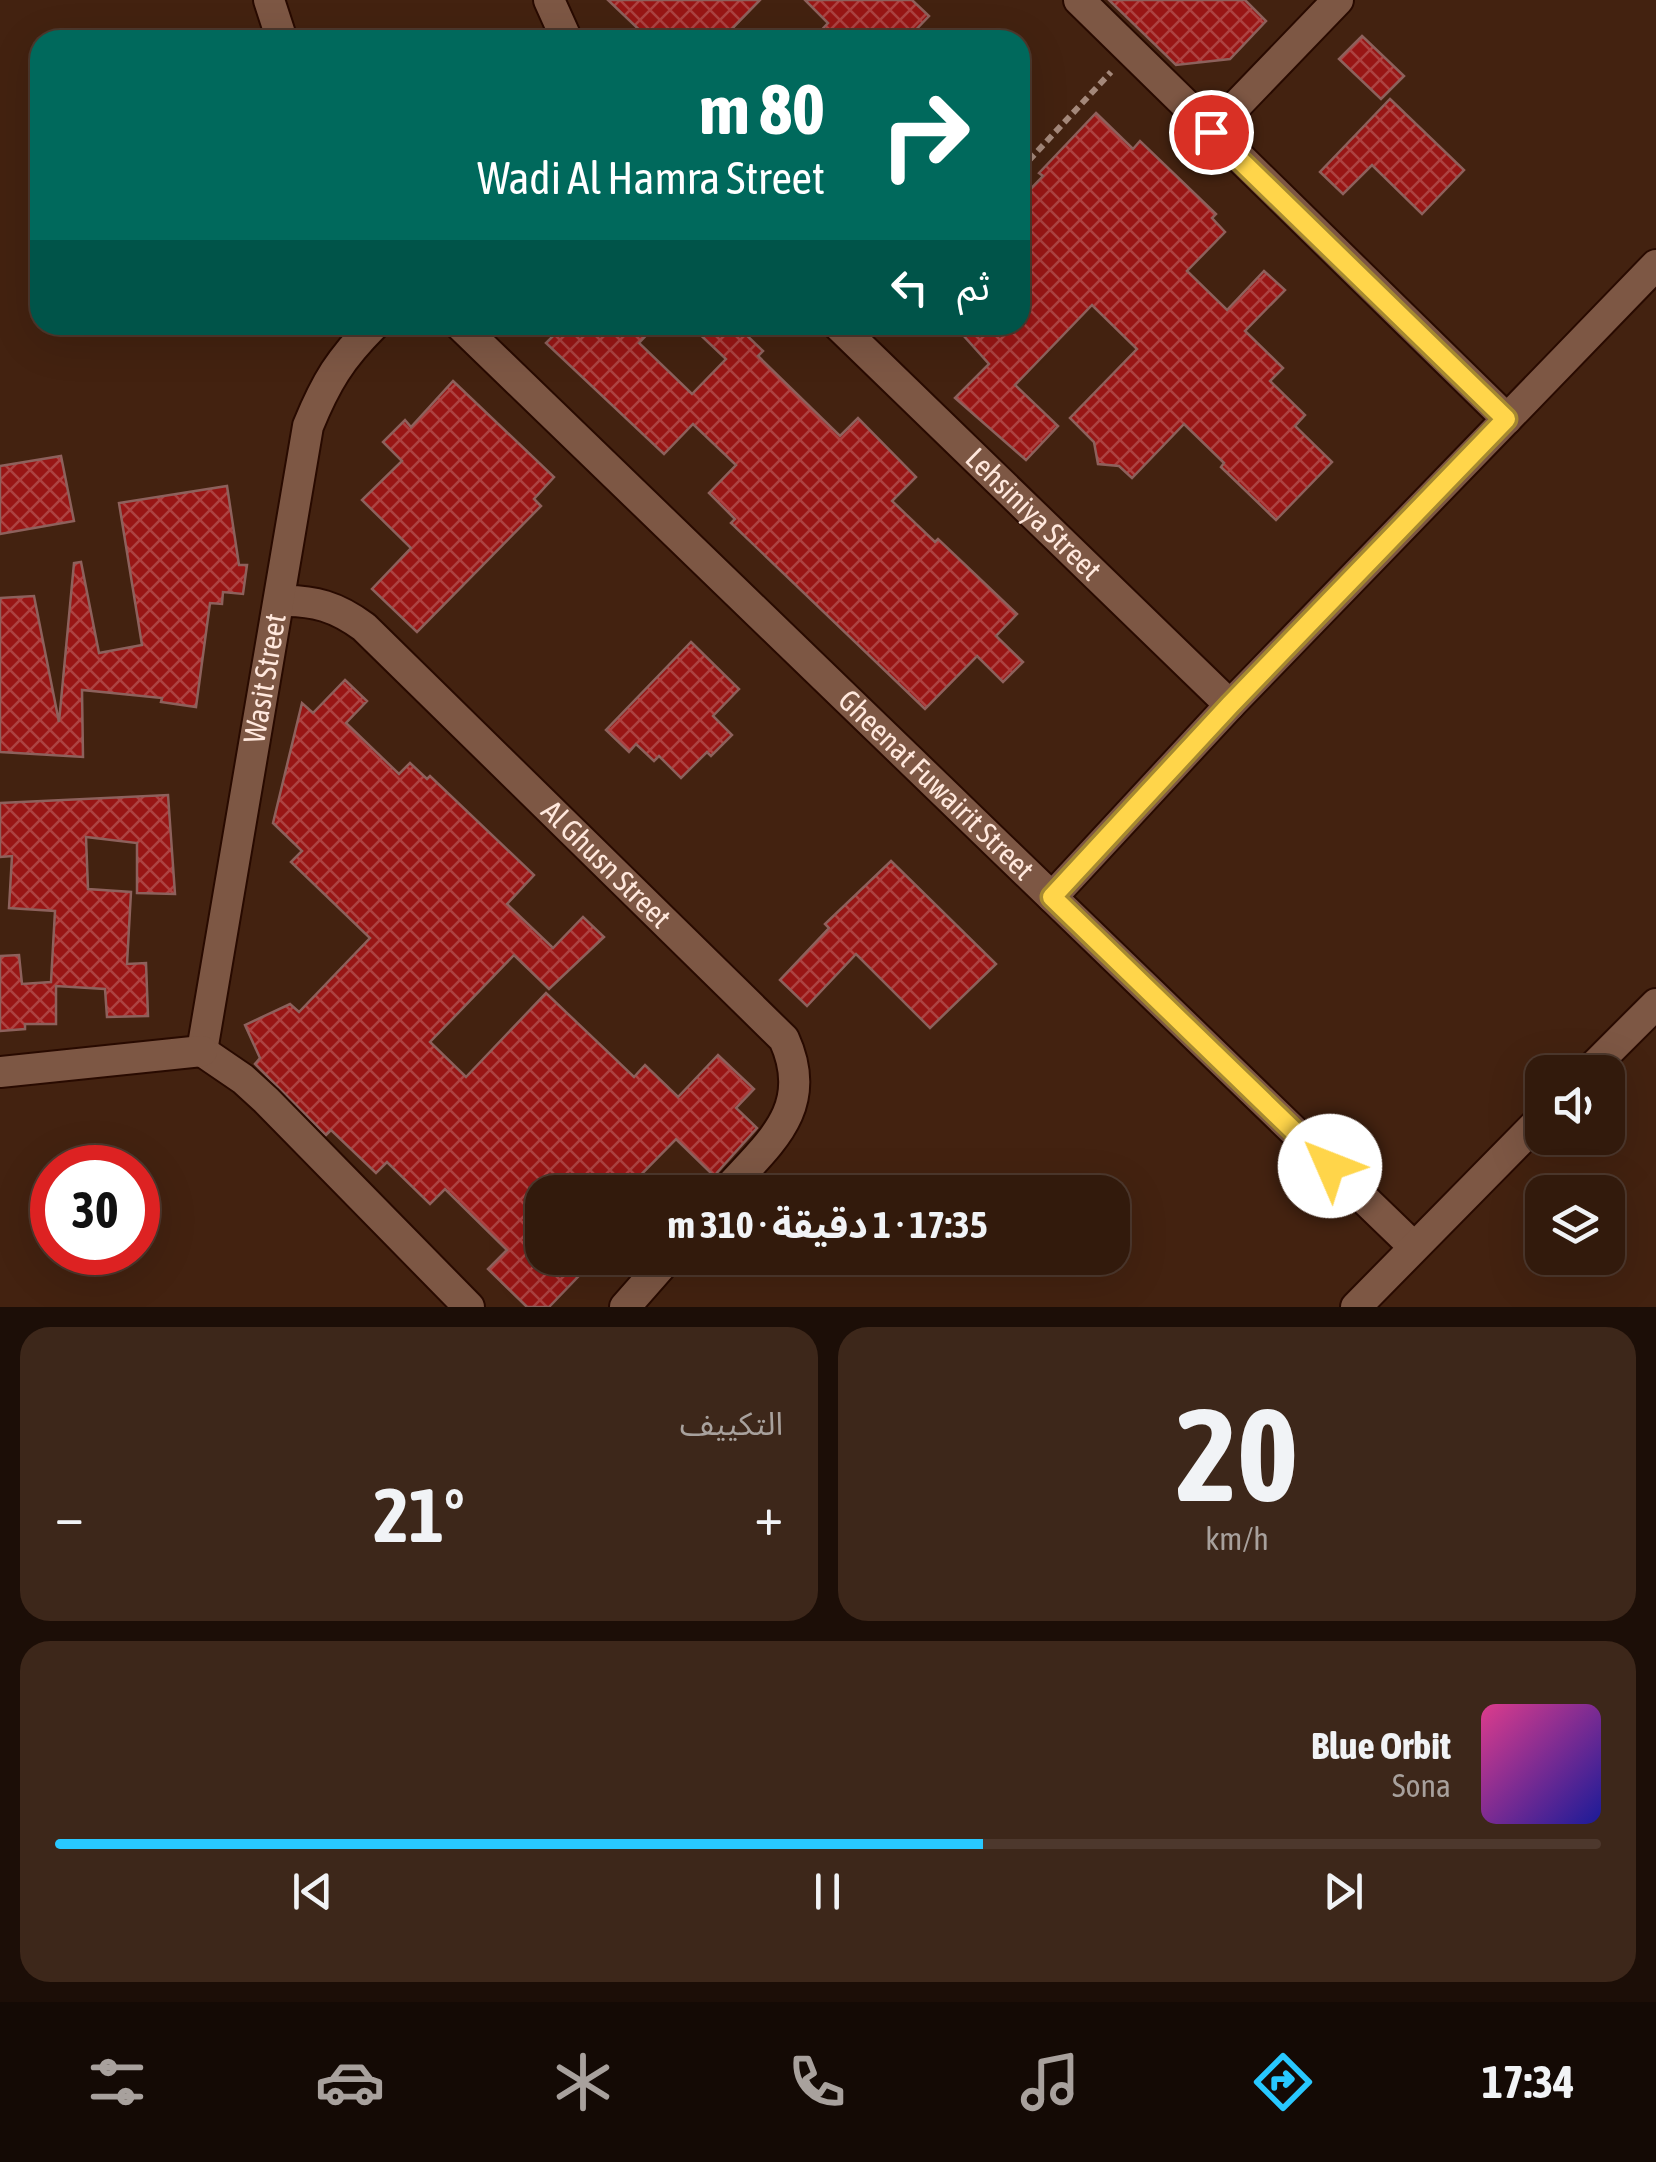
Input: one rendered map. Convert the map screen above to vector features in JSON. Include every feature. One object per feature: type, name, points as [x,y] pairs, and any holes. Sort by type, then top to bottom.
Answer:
[{"type":"street","points":[[270,0],[279,30]]},
{"type":"street","points":[[549,0],[562,30]]},
{"type":"street","points":[[1079,0],[1506,419]]},
{"type":"street","points":[[1211,132],[1338,0]]},
{"type":"street","points":[[1052,897],[1230,705],[1656,265]]},
{"type":"street","name":"Wasit Street","points":[[202,1051],[308,426],[343,355],[364,335]]},
{"type":"street","name":"Gheenat Fuwairit Street","points":[[470,335],[1414,1247]]},
{"type":"street","name":"Lehsiniya Street","points":[[848,335],[1230,705]]},
{"type":"street","name":"Al Ghusn Street","points":[[281,601],[309,600],[340,610],[364,626],[784,1038],[795,1073],[792,1108],[784,1125],[740,1175]]},
{"type":"street","points":[[1605,1055],[1656,1004]]},
{"type":"street","points":[[0,1072],[202,1051],[266,1100],[469,1307]]},
{"type":"street","points":[[1356,1307],[1525,1135]]},
{"type":"street","points":[[624,1307],[653,1275]]},
{"type":"path","points":[[1030,159],[1130,51]]},
{"type":"building","points":[[608,0],[760,0],[731,30],[640,30]]},
{"type":"building","points":[[805,0],[912,0],[929,16],[916,30],[821,30],[828,23]]},
{"type":"building","points":[[1109,0],[1245,0],[1266,21],[1230,59],[1176,65]]},
{"type":"building","points":[[1362,36],[1404,76],[1381,99],[1339,59]]},
{"type":"building","points":[[1390,99],[1464,170],[1422,214],[1372,165],[1343,194],[1320,172]]},
{"type":"building","points":[[1096,113],[1133,149],[1140,141],[1216,214],[1212,218],[1225,232],[1187,271],[1227,310],[1264,271],[1285,290],[1245,331],[1283,368],[1270,381],[1305,415],[1295,426],[1332,462],[1276,520],[1221,467],[1224,463],[1184,424],[1132,478],[1119,466],[1098,464],[1094,442],[1070,418],[1137,349],[1092,305],[1015,385],[1058,426],[1026,460],[955,398],[989,364],[963,335],[1030,335],[1030,190],[1043,176],[1039,173]]},
{"type":"building","points":[[554,335],[647,335],[639,343],[692,394],[726,359],[701,335],[746,335],[763,351],[758,356],[840,436],[858,418],[916,477],[892,501],[1017,614],[996,636],[1023,662],[1003,682],[977,656],[925,709],[731,523],[735,519],[709,493],[736,465],[693,424],[664,454],[546,343]]},
{"type":"building","points":[[453,381],[554,477],[534,499],[541,506],[417,632],[372,589],[411,548],[362,500],[402,461],[383,442],[405,420],[411,427]]},
{"type":"building","points":[[61,456],[74,521],[0,534],[0,466]]},
{"type":"building","points":[[227,486],[239,565],[247,565],[243,594],[223,592],[222,604],[210,603],[196,707],[161,702],[162,698],[82,690],[83,757],[0,752],[0,598],[34,596],[59,722],[74,563],[81,562],[99,653],[142,645],[119,503]]},
{"type":"building","points":[[691,642],[739,689],[713,716],[732,735],[711,756],[707,752],[681,778],[659,756],[654,761],[636,744],[629,752],[606,730]]},
{"type":"building","points":[[345,680],[367,701],[346,723],[399,774],[410,763],[427,779],[430,776],[534,875],[507,904],[553,948],[583,917],[604,937],[549,989],[514,955],[430,1042],[466,1077],[546,993],[634,1077],[645,1065],[678,1097],[718,1055],[754,1089],[736,1108],[757,1128],[715,1175],[676,1139],[641,1175],[525,1175],[525,1275],[580,1275],[549,1307],[527,1307],[488,1269],[507,1250],[445,1189],[430,1204],[387,1162],[376,1173],[331,1130],[326,1135],[255,1064],[260,1058],[245,1025],[290,1004],[299,1012],[370,938],[291,862],[302,851],[273,823],[302,703],[313,713]]},
{"type":"building","points":[[168,795],[175,894],[137,893],[137,843],[86,837],[88,889],[131,892],[127,964],[146,963],[148,1016],[107,1017],[105,989],[56,986],[56,1024],[25,1024],[25,1029],[0,1031],[0,956],[19,955],[22,984],[51,982],[55,911],[9,908],[12,856],[0,857],[0,803]]},
{"type":"building","points":[[891,861],[996,964],[930,1028],[856,954],[807,1006],[780,980],[829,928],[825,924]]},
{"type":"route","points":[[1211,132],[1506,419],[1230,705],[1052,897],[1330,1166]]}]
